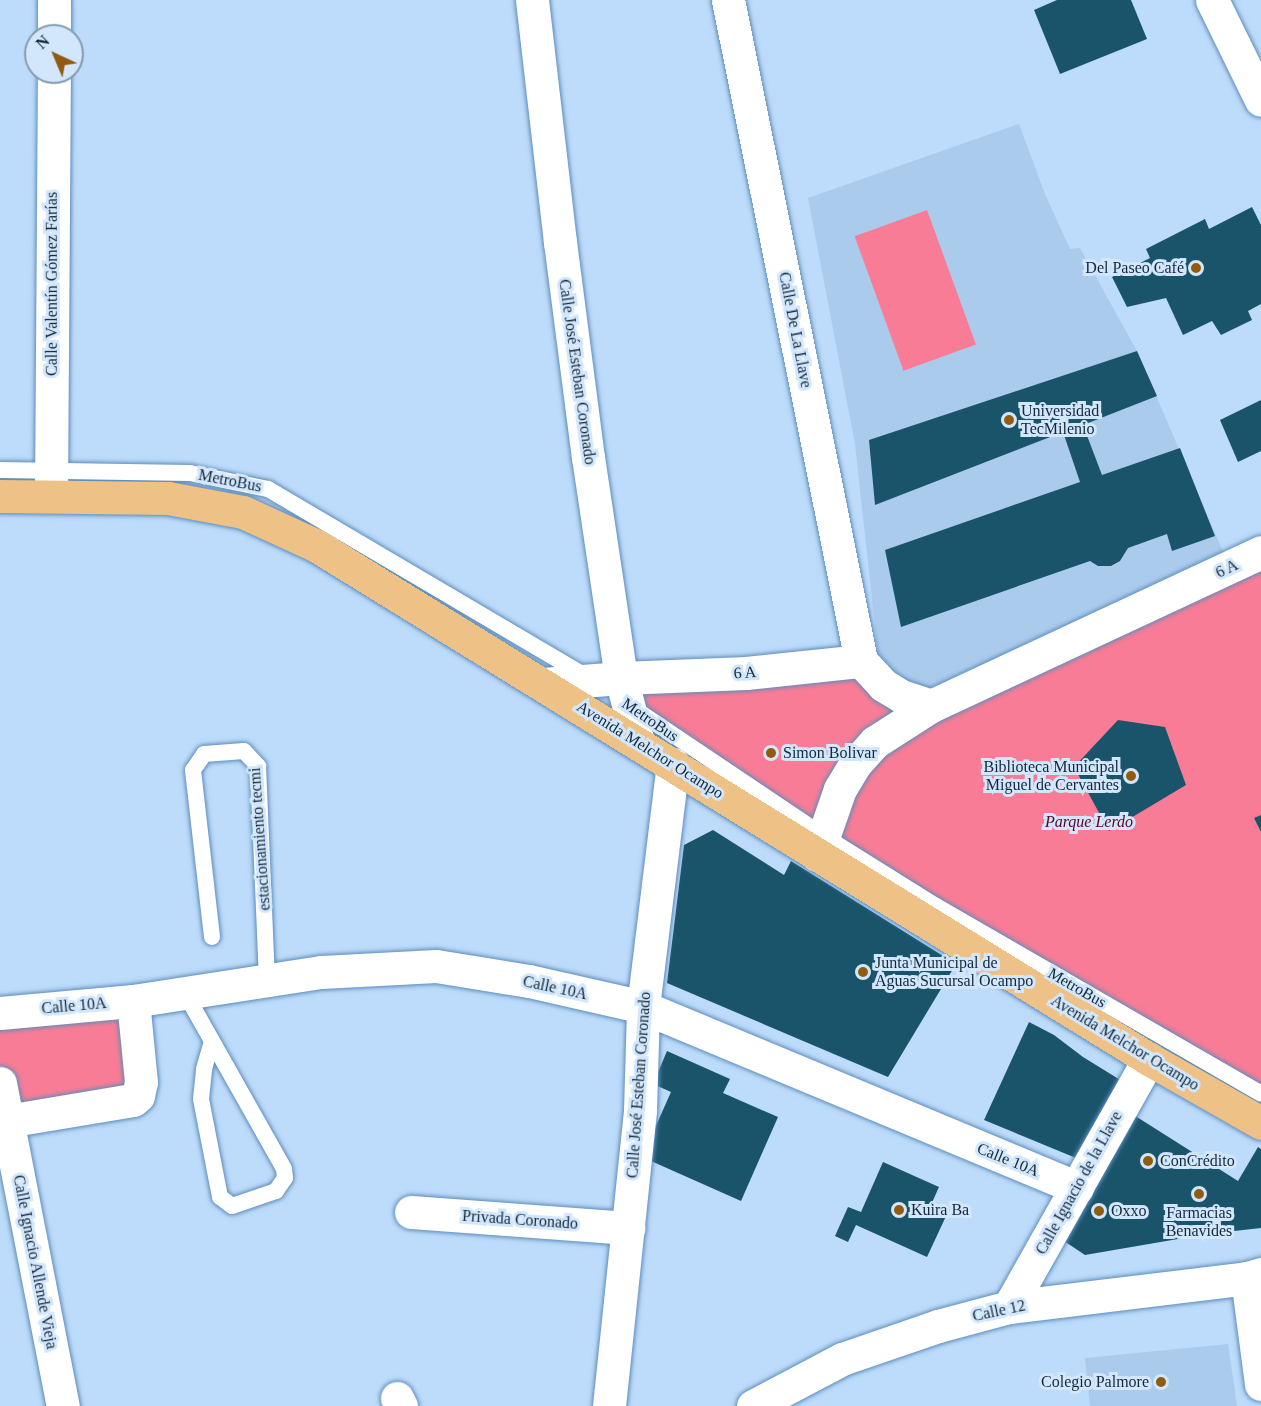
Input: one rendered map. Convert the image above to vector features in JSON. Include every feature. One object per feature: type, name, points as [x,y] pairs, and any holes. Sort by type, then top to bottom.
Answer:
[{"type":"main road","name":"Avenida Melchor Ocampo","points":[[0,496],[51,483],[168,498],[243,512],[317,546],[673,764],[821,845],[1149,1059],[1261,1123]]},
{"type":"street","points":[[54,0],[54,24]]},
{"type":"street","name":"Calle José Esteban Coronado","points":[[532,0],[614,688],[638,742]]},
{"type":"street","name":"Calle De La Llave","points":[[728,0],[861,661]]},
{"type":"street","points":[[1212,0],[1261,100]]},
{"type":"street","name":"Calle Valentín Gómez Farías","points":[[51,483],[54,84]]},
{"type":"street","name":"6 A","points":[[821,845],[840,789],[855,764],[875,742],[931,706],[1261,552]]},
{"type":"street","points":[[861,661],[883,686],[901,696],[931,706]]},
{"type":"street","name":"6 A","points":[[543,684],[614,688],[861,661]]},
{"type":"street","name":"Calle José Esteban Coronado","points":[[609,1406],[640,1110],[643,1007],[673,764]]},
{"type":"street","name":"Calle 10A","points":[[0,1013],[133,1001],[321,972],[436,966],[530,981],[643,1007],[1077,1188]]},
{"type":"street","points":[[7,1120],[133,1100],[138,1096],[141,1082],[133,1001]]},
{"type":"street","name":"Calle Ignacio de la Llave","points":[[1009,1307],[1149,1059]]},
{"type":"street","name":"Calle Ignacio Allende Vieja","points":[[0,1083],[63,1406]]},
{"type":"street","name":"Privada Coronado","points":[[411,1212],[628,1228]]},
{"type":"street","points":[[1254,1276],[1261,1384]]},
{"type":"street","name":"Calle 12","points":[[753,1406],[842,1359],[938,1326],[1009,1307],[1254,1276]]},
{"type":"lane","name":"MetroBus","points":[[0,470],[51,483],[190,473],[268,489],[614,688],[821,845],[946,912],[1261,1094]]},
{"type":"lane","name":"estacionamiento tecmi","points":[[212,937],[193,770],[204,754],[244,751],[258,766],[267,980]]},
{"type":"lane","points":[[185,993],[212,1041],[284,1169],[285,1178],[276,1191],[232,1206],[220,1197],[201,1099],[204,1069],[212,1041]]},
{"type":"shaded area","name":"Universidad TecMilenio","points":[[1019,124],[1045,194],[1070,249],[1080,248],[1137,351],[1227,561],[949,691],[920,690],[879,663],[855,444],[808,198]]},
{"type":"shaded area","name":"Colegio Palmore","points":[[1228,1344],[1237,1406],[1090,1406],[1085,1358]]},
{"type":"green space","points":[[927,210],[976,344],[904,371],[855,236]]},
{"type":"green space","name":"Parque Lerdo","points":[[1261,549],[1261,1123],[638,742],[621,678],[861,661],[931,706]]},
{"type":"green space","points":[[133,1001],[141,1082],[7,1121],[0,1083],[0,1013]]},
{"type":"building","points":[[1057,0],[1131,0],[1147,39],[1060,74],[1034,10]]},
{"type":"building","name":"Del Paseo Café","points":[[1252,207],[1261,225],[1261,304],[1248,311],[1252,320],[1221,335],[1212,321],[1183,335],[1166,298],[1127,307],[1112,277],[1150,258],[1146,249],[1205,219],[1209,229]]},
{"type":"building","points":[[1137,351],[1157,396],[1083,425],[1102,475],[1180,448],[1215,536],[1172,551],[1167,534],[1128,548],[1120,561],[1111,566],[1098,566],[1090,561],[901,627],[885,550],[1080,482],[1063,432],[875,505],[869,440]]},
{"type":"building","points":[[1261,400],[1261,451],[1238,462],[1220,420]]},
{"type":"building","name":"Biblioteca Municipal Miguel de Cervantes","points":[[1118,720],[1165,727],[1186,785],[1109,831],[1074,767]]},
{"type":"building","points":[[1261,815],[1261,832],[1254,818]]},
{"type":"building","points":[[713,830],[784,875],[791,861],[956,964],[888,1077],[667,983],[684,845]]},
{"type":"building","points":[[1029,1022],[1054,1035],[1083,1057],[1130,1086],[1088,1163],[984,1120]]},
{"type":"building","points":[[667,1051],[730,1079],[723,1093],[778,1117],[741,1201],[642,1157],[671,1092],[653,1084]]},
{"type":"building","points":[[1129,1112],[1238,1181],[1258,1147],[1261,1149],[1261,1228],[1207,1234],[1085,1255],[1061,1239]]},
{"type":"building","name":"Kuira Ba","points":[[883,1162],[939,1187],[930,1207],[947,1214],[927,1257],[856,1225],[848,1242],[835,1236],[848,1207],[861,1212]]},
{"type":"place","name":"Del Paseo Café","points":[[1196,268]]},
{"type":"place","name":"Universidad TecMilenio","points":[[1009,420]]},
{"type":"place","name":"Simon Bolivar","points":[[771,753]]},
{"type":"place","name":"Biblioteca Municipal Miguel de Cervantes","points":[[1131,776]]},
{"type":"place","name":"Junta Municipal de Aguas Sucursal Ocampo","points":[[863,972]]},
{"type":"place","name":"ConCrédito","points":[[1148,1161]]},
{"type":"place","name":"Farmacias Benavides","points":[[1199,1194]]},
{"type":"place","name":"Kuira Ba","points":[[899,1210]]},
{"type":"place","name":"Oxxo","points":[[1099,1211]]},
{"type":"place","name":"Colegio Palmore","points":[[1161,1382]]}]
